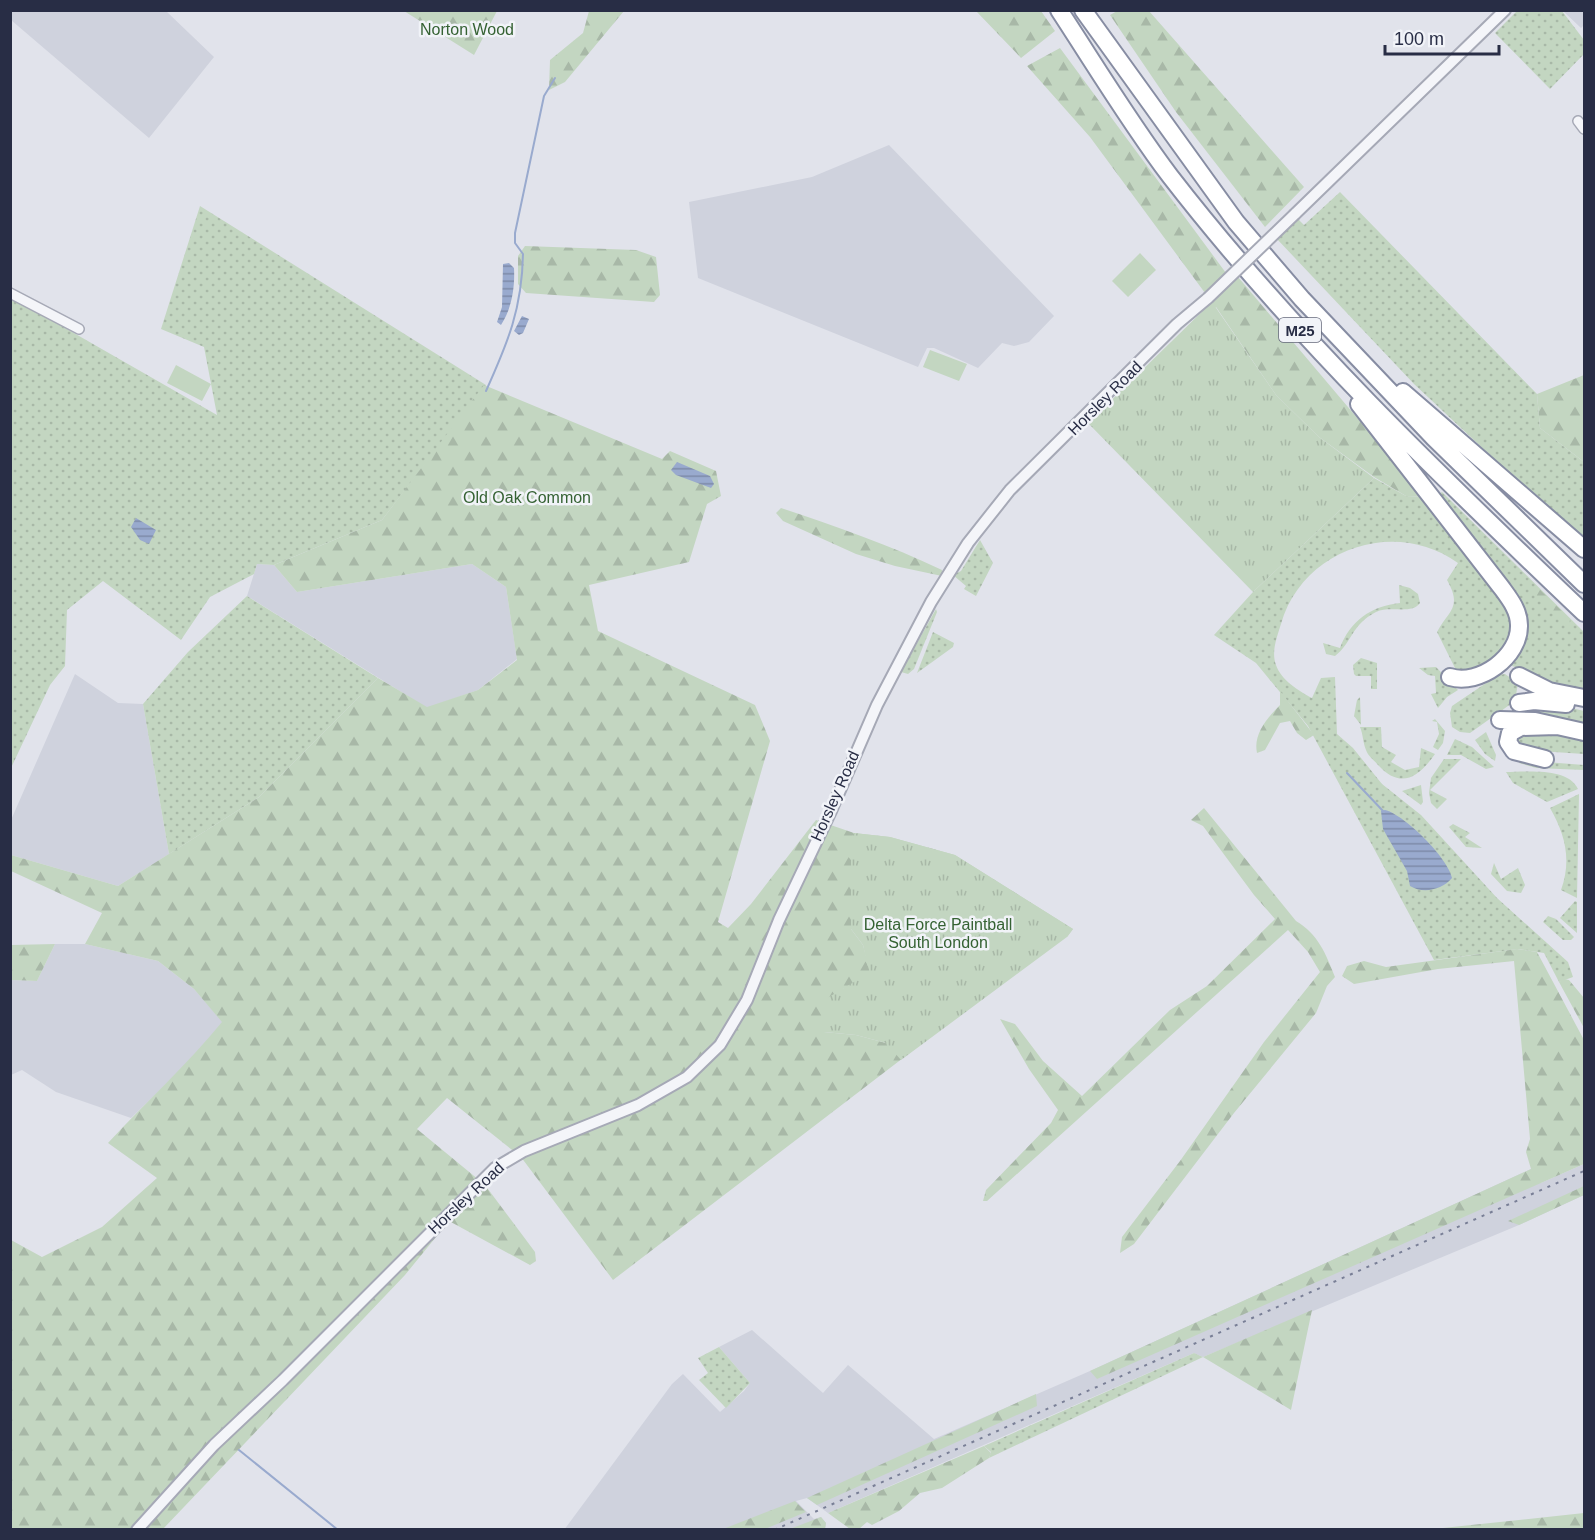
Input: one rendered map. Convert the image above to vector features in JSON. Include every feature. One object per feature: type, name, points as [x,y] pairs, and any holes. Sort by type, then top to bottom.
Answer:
[{"type":"highway","name":"M25","points":[[1059,10],[1170,175],[1306,337],[1501,587],[1516,611],[1518,637],[1504,659],[1472,678],[1460,680],[1450,677]]},
{"type":"highway","name":"M25","points":[[1083,10],[1236,222],[1302,299],[1434,438],[1584,584]]},
{"type":"highway","name":"M25","points":[[1306,337],[1430,463],[1584,613]]},
{"type":"highway","name":"M25","points":[[1361,361],[1406,394],[1584,549]]},
{"type":"highway","points":[[1518,676],[1549,691],[1584,698]]},
{"type":"highway","points":[[1519,703],[1553,702],[1584,707]]},
{"type":"highway","points":[[1500,720],[1535,721],[1584,732]]},
{"type":"highway","points":[[1545,759],[1514,751],[1508,742],[1510,733],[1521,727],[1557,726]]},
{"type":"street","name":"Horsley Road","points":[[137,1530],[214,1445],[283,1380],[495,1168],[524,1151],[638,1105],[687,1077],[720,1045],[747,1000],[779,920],[831,811],[877,705],[931,602],[968,543],[1010,490],[1177,324],[1295,214],[1505,10]]},
{"type":"street","points":[[10,293],[79,328]]},
{"type":"shaded area","points":[[11,10],[166,11],[214,57],[149,138],[11,20]]},
{"type":"shaded area","points":[[1563,11],[1584,11],[1584,25],[1581,28]]},
{"type":"shaded area","points":[[889,145],[1054,316],[1029,342],[1014,346],[1002,343],[978,368],[934,348],[927,348],[918,367],[698,278],[689,202],[812,177]]},
{"type":"shaded area","points":[[257,564],[274,565],[297,592],[472,564],[506,587],[517,659],[478,690],[427,708],[247,596]]},
{"type":"shaded area","points":[[75,674],[118,703],[143,704],[169,854],[118,886],[11,855],[11,820]]},
{"type":"shaded area","points":[[55,944],[85,944],[158,961],[194,989],[223,1022],[191,1060],[131,1118],[56,1092],[22,1070],[11,1075],[11,980],[37,981]]},
{"type":"shaded area","points":[[1584,1164],[1584,1195],[1519,1225],[1203,1357],[1194,1353],[828,1513],[807,1498],[796,1501],[814,1519],[821,1517],[826,1523],[825,1529],[564,1530],[672,1384],[683,1374],[720,1412],[744,1391],[750,1383],[719,1347],[752,1330],[823,1393],[848,1365],[934,1439],[1090,1371],[1531,1169],[1541,1183]]},
{"type":"green space","points":[[1119,10],[1149,11],[1304,187],[1265,227],[1176,112],[1110,15]]},
{"type":"green space","name":"Norton Wood","points":[[404,11],[497,11],[474,55]]},
{"type":"green space","points":[[589,11],[624,11],[565,82],[549,90],[550,60],[583,33]]},
{"type":"green space","points":[[976,11],[1041,11],[1055,31],[1021,58]]},
{"type":"green space","points":[[1517,11],[1562,11],[1584,40],[1584,54],[1550,89],[1495,33]]},
{"type":"green space","points":[[1060,48],[1226,273],[1205,293],[1090,137],[1027,66]]},
{"type":"green space","points":[[1340,192],[1537,394],[1540,428],[1584,462],[1584,543],[1414,384],[1277,239],[1298,219],[1304,225]]},
{"type":"green space","points":[[200,206],[486,385],[382,520],[274,565],[257,564],[254,574],[210,597],[181,640],[103,581],[67,610],[65,666],[50,685],[11,768],[11,297],[217,415],[204,347],[161,329]]},
{"type":"green space","points":[[525,246],[636,250],[656,257],[660,295],[654,302],[526,293],[518,284],[518,256]]},
{"type":"green space","points":[[1140,253],[1156,270],[1128,297],[1112,281]]},
{"type":"green space","points":[[1238,277],[1424,497],[1406,496],[1374,477],[1319,437],[1276,395],[1216,307],[1149,364]]},
{"type":"green space","points":[[1212,302],[1276,395],[1319,437],[1374,478],[1253,592],[1088,423]]},
{"type":"green space","points":[[930,350],[967,364],[959,381],[923,367]]},
{"type":"green space","points":[[176,365],[211,384],[202,401],[167,383]]},
{"type":"green space","points":[[1584,375],[1584,462],[1540,428],[1537,394]]},
{"type":"green space","name":"Old Oak Common","points":[[484,385],[662,459],[670,451],[716,471],[721,496],[707,504],[689,562],[589,585],[598,631],[755,705],[770,741],[718,922],[728,928],[751,904],[816,820],[854,833],[890,837],[955,855],[1073,929],[1067,937],[851,859],[851,929],[863,945],[867,960],[988,993],[613,1280],[521,1157],[447,1098],[417,1129],[485,1185],[535,1252],[536,1261],[530,1265],[449,1221],[405,1275],[163,1529],[11,1529],[11,1240],[42,1257],[102,1227],[157,1178],[108,1143],[222,1022],[194,989],[158,961],[85,944],[102,913],[11,871],[11,855],[118,886],[259,797],[378,678],[427,707],[478,690],[517,660],[506,587],[472,564],[297,592],[274,565],[382,520]],"holes":[[[844,988],[886,1043],[856,1035],[824,1032]]]},
{"type":"green space","points":[[1374,478],[1406,496],[1424,497],[1473,558],[1508,609],[1512,620],[1512,630],[1506,645],[1487,663],[1475,669],[1459,672],[1437,632],[1454,603],[1452,589],[1447,580],[1458,563],[1433,549],[1407,543],[1380,542],[1354,548],[1330,560],[1309,576],[1292,598],[1281,624],[1274,650],[1276,665],[1286,680],[1312,698],[1321,678],[1335,677],[1337,734],[1353,748],[1382,784],[1421,815],[1497,898],[1568,962],[1573,977],[1559,982],[1544,953],[1518,949],[1434,960],[1308,726],[1256,663],[1214,635],[1253,592]]},
{"type":"green space","points":[[1435,490],[1439,494],[1442,492],[1584,632],[1584,691],[1574,693],[1508,664],[1524,635]]},
{"type":"green space","points":[[781,508],[903,552],[942,570],[942,576],[895,566],[856,554],[783,521],[776,513]]},
{"type":"green space","points":[[980,540],[993,563],[976,596],[964,589],[966,586],[953,575],[961,571]]},
{"type":"green space","points":[[1399,585],[1410,588],[1418,594],[1420,603],[1416,607],[1376,612],[1361,623],[1341,651],[1335,656],[1326,654],[1323,643],[1340,648],[1344,638],[1363,616],[1371,611],[1400,603]]},
{"type":"green space","points":[[1536,586],[1570,619],[1569,628],[1533,592]]},
{"type":"green space","points":[[247,596],[378,678],[259,797],[169,854],[143,704],[188,652]]},
{"type":"green space","points":[[936,609],[937,612],[914,669],[908,674],[901,672]]},
{"type":"green space","points":[[933,632],[954,643],[953,647],[917,673]]},
{"type":"green space","points":[[1361,658],[1377,663],[1377,689],[1371,689],[1371,676],[1354,674],[1353,665]]},
{"type":"green space","points":[[1436,667],[1458,690],[1447,697],[1438,708],[1431,694],[1436,693],[1435,676],[1428,675],[1419,668]]},
{"type":"green space","points":[[1505,674],[1518,683],[1515,701],[1470,733],[1460,732],[1452,727],[1450,713],[1452,706],[1498,675]]},
{"type":"green space","points":[[1280,691],[1314,735],[1306,740],[1297,733],[1290,721],[1280,723],[1265,750],[1257,753],[1259,733],[1280,705]]},
{"type":"green space","points":[[1360,697],[1361,725],[1354,716],[1357,700]]},
{"type":"green space","points":[[1551,703],[1584,711],[1584,725],[1511,715],[1521,707]]},
{"type":"green space","points":[[1435,719],[1445,731],[1443,743],[1438,750],[1433,747],[1439,734],[1437,722],[1432,721]]},
{"type":"green space","points":[[1360,727],[1381,727],[1382,747],[1396,755],[1391,762],[1405,770],[1419,767],[1421,748],[1435,754],[1416,774],[1402,779],[1394,777],[1386,773],[1368,754]]},
{"type":"green space","points":[[1524,729],[1584,737],[1584,754],[1523,750],[1514,737]]},
{"type":"green space","points":[[1486,732],[1496,755],[1495,761],[1485,754],[1475,740]]},
{"type":"green space","points":[[1455,739],[1472,747],[1494,767],[1486,769],[1461,755],[1447,755]]},
{"type":"green space","points":[[1444,759],[1461,759],[1430,790],[1447,799],[1437,809],[1431,803],[1429,793],[1431,778]]},
{"type":"green space","points":[[1520,760],[1584,765],[1584,770],[1536,768],[1519,763]]},
{"type":"green space","points":[[1506,772],[1556,774],[1573,782],[1578,789],[1547,802],[1513,783]]},
{"type":"green space","points":[[1421,785],[1423,802],[1421,805],[1402,791]]},
{"type":"green space","points":[[1579,794],[1577,898],[1561,890],[1566,868],[1565,848],[1560,828],[1550,808]]},
{"type":"green space","points":[[1204,808],[1296,921],[1316,938],[1335,977],[1327,986],[1316,1013],[1234,1113],[1134,1244],[1120,1253],[1122,1237],[1180,1161],[1264,1042],[1320,972],[1308,952],[1288,930],[987,1201],[983,1201],[986,1190],[1051,1123],[1058,1110],[1029,1069],[1000,1019],[1015,1024],[1043,1061],[1082,1096],[1170,1010],[1207,986],[1275,919],[1254,895],[1203,826],[1191,820]]},
{"type":"green space","points":[[1453,824],[1470,833],[1465,837],[1482,848],[1466,847],[1449,827]]},
{"type":"green space","name":"Delta Force Paintball South London","points":[[854,833],[890,837],[955,855],[1073,929],[1067,937],[901,1060],[886,1043],[856,1035],[824,1032],[824,1000],[869,973],[863,945],[851,929],[851,860],[844,852]]},
{"type":"green space","points":[[1494,863],[1501,879],[1518,868],[1525,885],[1521,893],[1507,891],[1491,874]]},
{"type":"green space","points":[[1575,901],[1577,902],[1577,933],[1560,918]]},
{"type":"green space","points":[[1548,916],[1556,919],[1574,937],[1571,940],[1563,940],[1543,922]]},
{"type":"green space","points":[[55,944],[37,981],[11,980],[11,945]]},
{"type":"green space","points":[[1517,949],[1537,952],[1584,1040],[1584,1164],[1097,1379],[1090,1371],[1531,1169],[1526,1152],[1530,1139],[1514,961],[1438,969],[1354,984],[1342,976],[1347,966],[1364,961],[1386,967]]},
{"type":"green space","points":[[1564,979],[1569,980],[1584,998],[1584,1028],[1559,982]]},
{"type":"green space","points":[[1584,1186],[1584,1195],[1519,1225],[1508,1221]]},
{"type":"green space","points":[[1312,1310],[1291,1410],[1203,1357]]},
{"type":"green space","points":[[719,1347],[750,1383],[726,1408],[699,1380],[708,1373],[698,1358]]},
{"type":"green space","points":[[1194,1353],[1203,1357],[989,1458],[991,1452],[984,1446]]},
{"type":"green space","points":[[1036,1394],[1037,1406],[817,1505],[807,1498]]},
{"type":"green space","points":[[984,1446],[991,1453],[989,1458],[942,1488],[920,1493],[899,1511],[872,1525],[867,1522],[859,1529],[850,1529],[828,1513]]},
{"type":"green space","points":[[795,1501],[806,1512],[765,1529],[723,1529]]},
{"type":"green space","points":[[1584,1513],[1584,1529],[1443,1528]]},
{"type":"green space","points":[[821,1517],[826,1523],[825,1529],[790,1529]]},
{"type":"water","points":[[509,263],[514,268],[514,283],[508,312],[501,325],[497,322],[502,307],[503,264]]},
{"type":"water","points":[[522,316],[529,319],[523,333],[519,335],[514,331]]},
{"type":"water","points":[[677,462],[710,476],[714,484],[711,488],[676,475],[671,470]]},
{"type":"water","points":[[136,518],[156,530],[149,544],[140,540],[131,527]]},
{"type":"water","points":[[1385,810],[1414,828],[1434,849],[1449,870],[1452,878],[1448,882],[1432,890],[1421,890],[1410,886],[1407,871],[1383,829],[1381,811]]},
{"type":"waterway","points":[[486,391],[501,357],[517,309],[523,254],[515,243],[515,233],[544,96],[555,78]]},
{"type":"waterway","points":[[1347,773],[1384,812]]},
{"type":"waterway","points":[[239,1450],[338,1530]]},
{"type":"railway","points":[[774,1530],[1584,1171]]}]
